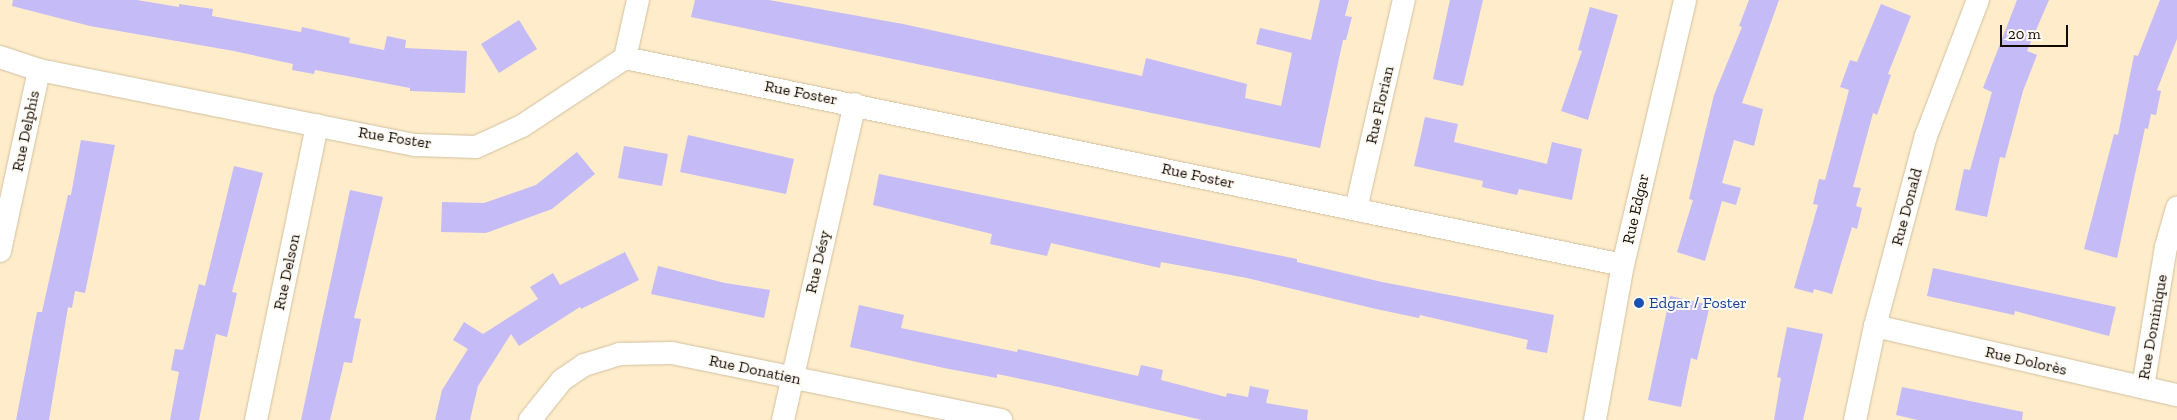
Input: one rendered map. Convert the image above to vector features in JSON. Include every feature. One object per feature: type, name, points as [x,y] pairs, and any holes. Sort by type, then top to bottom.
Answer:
[{"type":"street","points":[[625,58],[638,0]]},
{"type":"street","name":"Rue Florian","points":[[1356,209],[1404,0]]},
{"type":"street","name":"Rue Edgar","points":[[1595,420],[1623,265],[1685,0]]},
{"type":"street","name":"Rue Donald","points":[[1855,420],[1875,326],[1926,136],[1978,0]]},
{"type":"street","name":"Rue Foster","points":[[0,57],[39,70],[416,144],[476,147],[522,126],[625,58],[855,104],[1623,265]]},
{"type":"street","name":"Rue Delphis","points":[[0,251],[39,70]]},
{"type":"street","name":"Rue Désy","points":[[784,420],[791,378],[855,104]]},
{"type":"street","name":"Rue Delson","points":[[256,420],[317,125]]},
{"type":"street","name":"Rue Dominique","points":[[2143,388],[2166,247],[2177,208]]},
{"type":"street","name":"Rue Dolorès","points":[[1875,326],[2177,395]]},
{"type":"street","name":"Rue Donatien","points":[[530,420],[562,380],[584,365],[619,354],[672,353],[1001,420]]},
{"type":"building","points":[[13,0],[137,0],[179,7],[179,4],[213,9],[212,16],[301,32],[302,27],[350,38],[349,43],[384,50],[387,36],[406,40],[405,48],[467,51],[465,93],[410,91],[410,88],[315,70],[314,74],[292,70],[293,64],[234,51],[90,26],[12,6]]},
{"type":"building","points":[[695,0],[769,0],[903,24],[1142,76],[1146,58],[1247,84],[1245,98],[1281,106],[1292,53],[1256,44],[1260,28],[1311,40],[1320,0],[1349,0],[1345,16],[1352,17],[1346,40],[1343,40],[1320,148],[691,17]]},
{"type":"building","points":[[1450,0],[1483,0],[1463,86],[1433,79]]},
{"type":"building","points":[[1749,0],[1779,0],[1742,103],[1763,109],[1754,146],[1734,140],[1722,183],[1741,188],[1736,205],[1722,201],[1705,261],[1677,252],[1693,200],[1689,199],[1714,95],[1742,27],[1739,26]]},
{"type":"building","points":[[2017,0],[2049,0],[2027,51],[2037,55],[2023,91],[2005,158],[2000,157],[1987,217],[1955,210],[1964,169],[1970,170],[1992,92],[1983,88]]},
{"type":"building","points":[[2160,0],[2177,0],[2177,39],[2157,90],[2161,91],[2156,115],[2151,114],[2148,129],[2145,128],[2117,258],[2084,249],[2114,134],[2118,135],[2134,55],[2138,56]]},
{"type":"building","points":[[1881,4],[1911,16],[1888,74],[1891,75],[1877,115],[1873,113],[1853,187],[1861,188],[1856,206],[1862,208],[1857,229],[1852,227],[1832,294],[1814,289],[1813,293],[1794,288],[1818,205],[1813,204],[1819,179],[1825,180],[1849,90],[1840,87],[1850,60],[1857,62]]},
{"type":"building","points":[[1590,7],[1618,15],[1588,120],[1561,111],[1582,51],[1578,50]]},
{"type":"building","points":[[519,20],[537,49],[499,73],[481,44]]},
{"type":"building","points":[[1425,117],[1458,124],[1454,142],[1547,164],[1552,142],[1582,149],[1572,200],[1519,189],[1517,195],[1482,187],[1483,181],[1414,166]]},
{"type":"building","points":[[688,135],[794,159],[786,194],[680,172]]},
{"type":"building","points":[[81,140],[115,145],[85,293],[75,291],[72,308],[68,307],[49,420],[16,420],[37,312],[42,312],[68,195],[71,195]]},
{"type":"building","points":[[624,146],[668,154],[662,186],[618,178]]},
{"type":"building","points":[[577,152],[595,174],[552,209],[486,233],[441,232],[442,202],[484,203],[536,185]]},
{"type":"building","points":[[234,166],[263,173],[232,292],[237,293],[227,337],[216,334],[199,420],[170,420],[179,372],[171,370],[175,349],[183,350],[199,284],[205,286]]},
{"type":"building","points":[[879,174],[1297,259],[1297,262],[1382,282],[1554,315],[1547,353],[1526,349],[1528,340],[1420,315],[1419,318],[1376,309],[1247,278],[1161,262],[1160,268],[1051,243],[1047,256],[990,244],[992,234],[873,205]]},
{"type":"building","points":[[350,190],[383,197],[354,318],[361,319],[352,363],[344,362],[330,420],[301,420]]},
{"type":"building","points":[[625,252],[639,280],[581,309],[580,307],[519,346],[511,334],[478,386],[470,420],[435,420],[442,390],[468,349],[453,340],[464,322],[483,334],[538,299],[530,287],[553,273],[560,285]]},
{"type":"building","points":[[658,266],[725,283],[770,290],[764,318],[651,294]]},
{"type":"building","points":[[1933,268],[2116,307],[2109,336],[2015,311],[2014,315],[1927,296]]},
{"type":"building","points":[[1670,296],[1710,305],[1697,360],[1691,358],[1681,407],[1648,400]]},
{"type":"building","points":[[859,305],[904,315],[901,328],[1017,352],[1018,349],[1138,376],[1141,365],[1163,370],[1161,380],[1226,397],[1227,393],[1248,397],[1250,386],[1269,390],[1266,403],[1308,410],[1307,420],[1202,420],[997,374],[997,378],[850,347]]},
{"type":"building","points":[[1787,327],[1823,334],[1803,420],[1774,420],[1781,378],[1777,377]]},
{"type":"building","points":[[1902,387],[2023,412],[2022,420],[1918,420],[1896,415]]},
{"type":"place","name":"Edgar / Foster","points":[[1639,303]]}]
